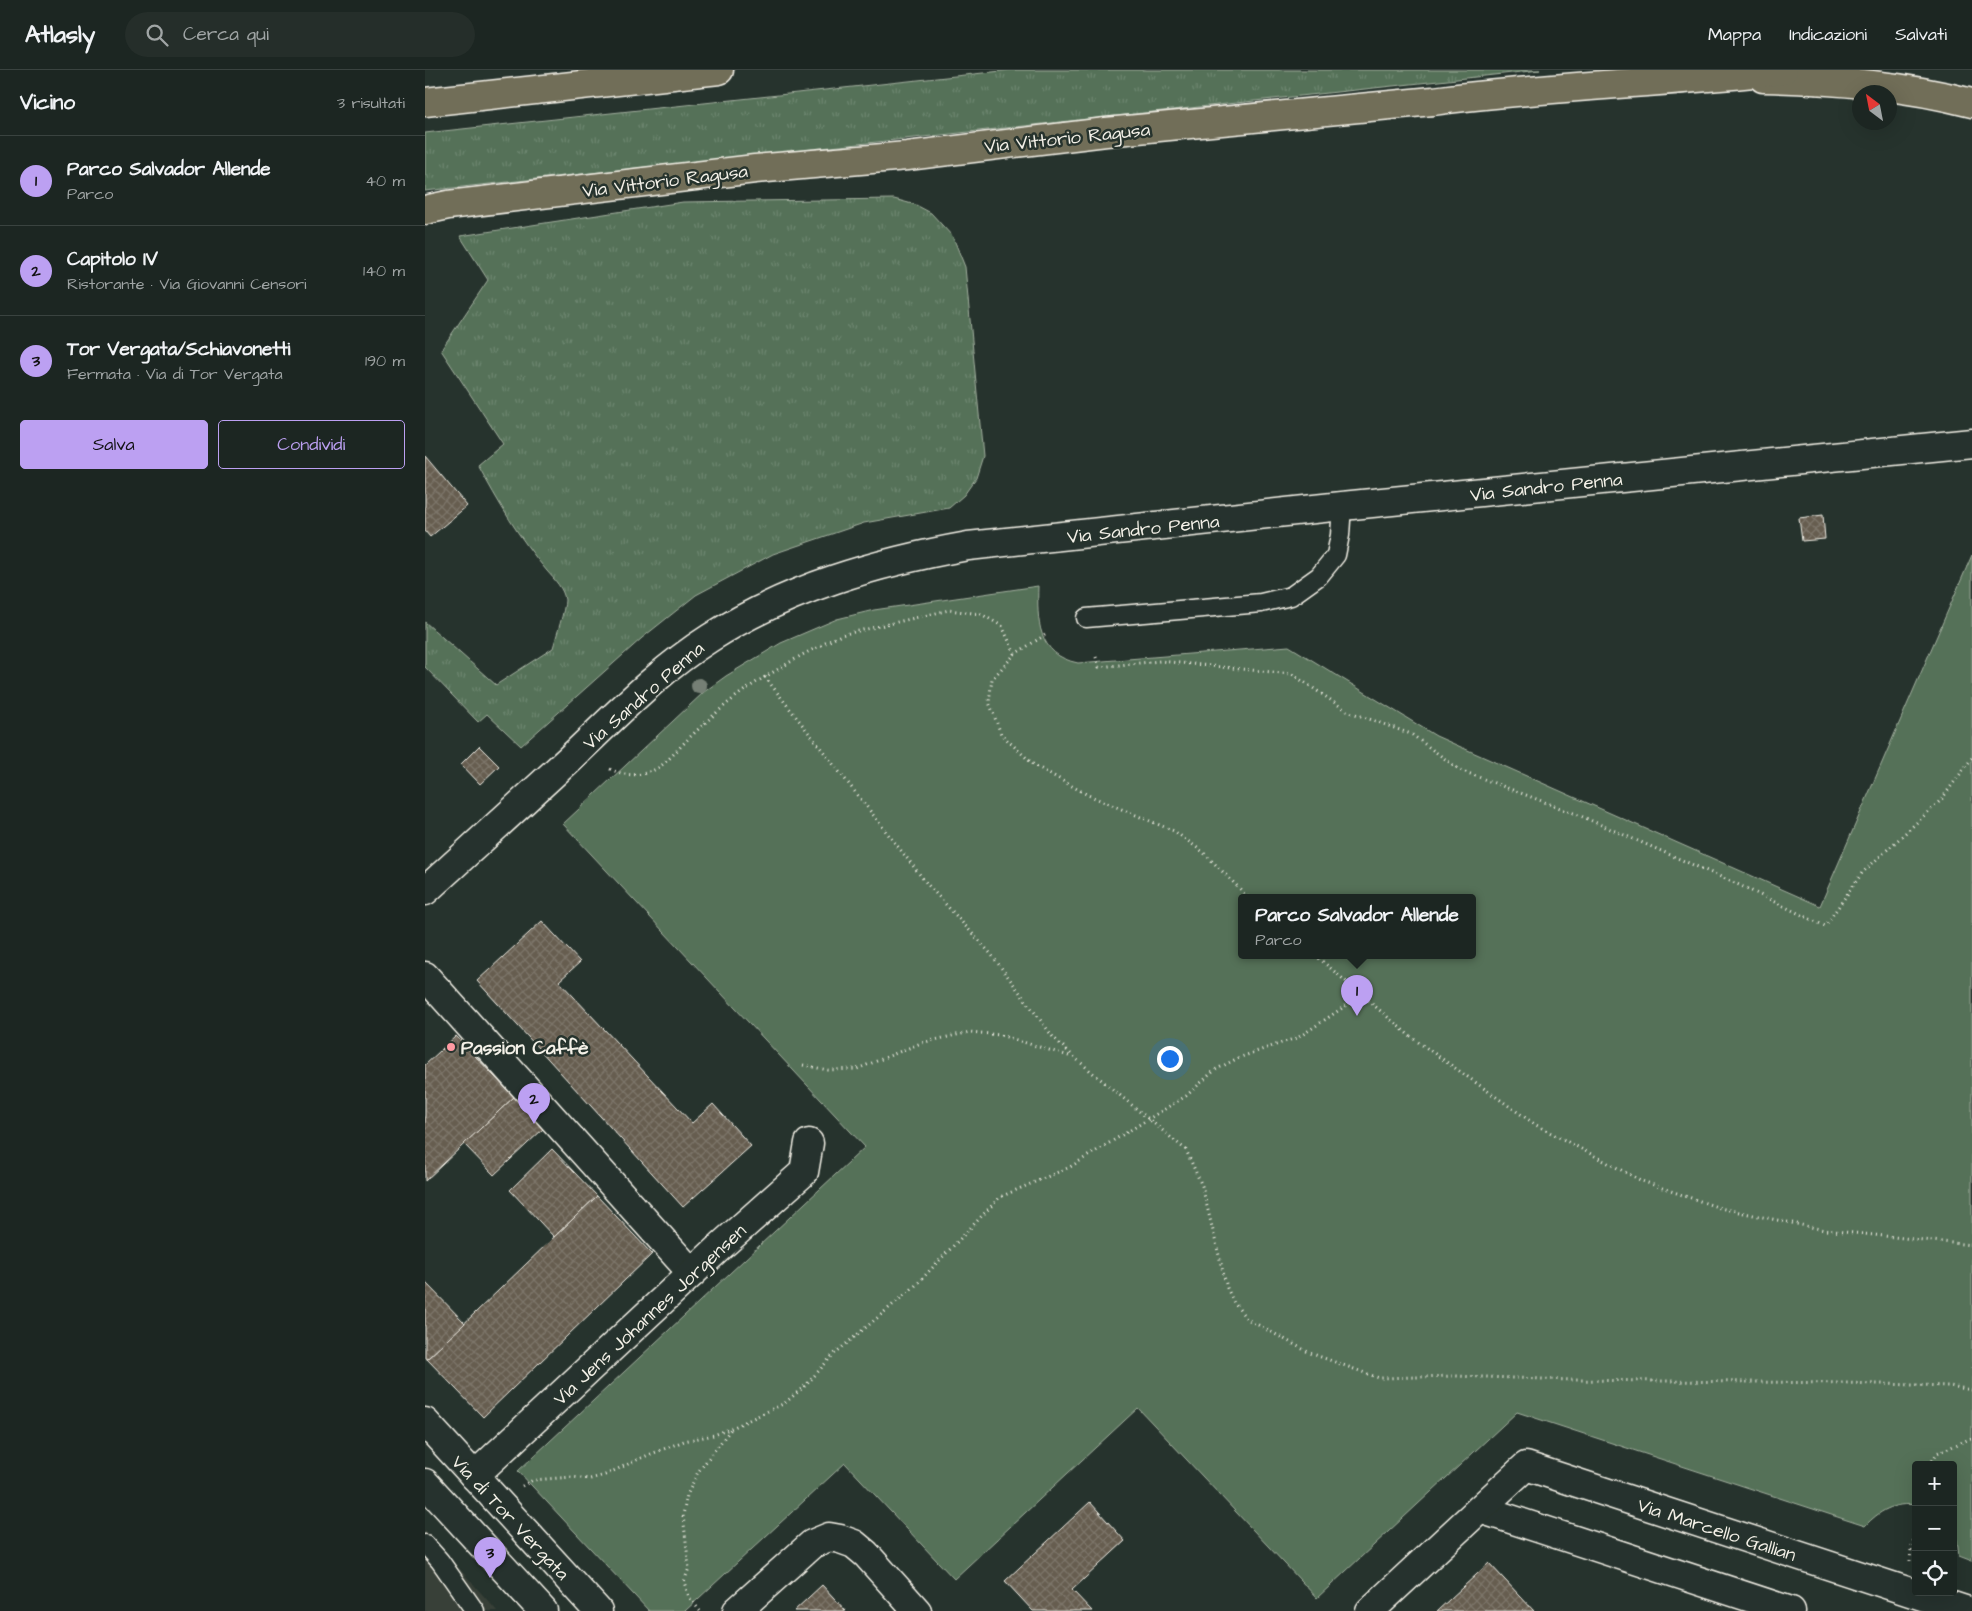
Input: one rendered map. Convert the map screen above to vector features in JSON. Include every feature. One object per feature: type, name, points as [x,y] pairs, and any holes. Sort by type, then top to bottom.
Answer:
[{"type":"highway","points":[[425,102],[719,70]]},
{"type":"highway","points":[[1711,78],[1783,70]]},
{"type":"highway","points":[[1711,78],[1841,82],[1910,90],[1972,104]]},
{"type":"highway","name":"Via Vittorio Ragusa","points":[[425,210],[447,205],[745,170],[907,156],[1106,132],[1475,96],[1711,78]]},
{"type":"street","name":"Via Sandro Penna","points":[[425,891],[666,670],[709,638],[750,615],[797,593],[882,564],[968,546],[1342,506],[1972,443]]},
{"type":"street","points":[[425,976],[692,1273]]},
{"type":"street","name":"Via Jens Johannes Jorgensen","points":[[474,1476],[803,1172],[809,1143]]},
{"type":"street","name":"Via di Tor Vergata","points":[[425,1422],[598,1611]]},
{"type":"street","name":"Via Marcello Gallian","points":[[1370,1611],[1526,1466],[1905,1601],[1968,1611]]},
{"type":"street","points":[[425,1483],[543,1611]]},
{"type":"street","points":[[1480,1509],[1791,1611]]},
{"type":"street","points":[[737,1611],[813,1544],[829,1537],[854,1544],[866,1554],[917,1611]]},
{"type":"lane","points":[[1085,618],[1261,603],[1291,596],[1319,576],[1336,555],[1340,536],[1342,506]]},
{"type":"lane","points":[[425,1544],[441,1561],[475,1611]]},
{"type":"path","points":[[610,769],[620,774],[636,776],[656,770],[745,688],[841,635],[949,610],[981,614],[1002,626],[1015,654]]},
{"type":"path","points":[[1045,635],[1015,654],[992,679],[989,702],[1001,734],[1034,765],[1088,795],[1174,831],[1203,852],[1245,894]]},
{"type":"path","points":[[1096,657],[1099,667],[1160,661],[1292,674],[1347,711],[1411,734],[1460,770],[1576,814],[1737,884],[1825,926],[1862,873],[1941,800],[1972,758]]},
{"type":"path","points":[[765,677],[927,885],[991,954],[1053,1037],[1075,1058],[1186,1150],[1202,1186],[1227,1288],[1234,1303],[1247,1319],[1310,1353],[1379,1378],[1455,1376],[1572,1380],[1843,1383],[1949,1386],[1972,1390]]},
{"type":"path","points":[[1320,959],[1411,1037],[1536,1125],[1643,1181],[1720,1208],[1825,1230],[1972,1245]]},
{"type":"path","points":[[499,1503],[516,1489],[533,1480],[590,1479],[605,1475],[684,1441],[732,1428],[785,1402],[806,1385],[833,1355],[914,1287],[1000,1197],[1070,1167],[1187,1096],[1215,1070],[1238,1058],[1299,1037],[1362,995]]},
{"type":"path","points":[[803,1064],[827,1070],[857,1069],[921,1043],[971,1032],[1000,1035],[1075,1058]]},
{"type":"path","points":[[700,1611],[689,1597],[684,1582],[689,1568],[683,1515],[687,1496],[698,1472],[732,1428]]},
{"type":"path","points":[[1932,1461],[1937,1452],[1972,1438]]},
{"type":"shaded area","points":[[425,1530],[497,1611],[425,1611]]},
{"type":"green space","points":[[1011,70],[1540,70],[425,191],[425,133]]},
{"type":"green space","points":[[894,199],[916,205],[931,213],[953,237],[965,267],[983,456],[976,478],[964,495],[949,508],[864,523],[773,554],[696,595],[642,638],[521,746],[487,714],[478,722],[425,667],[425,622],[496,685],[553,648],[565,600],[558,584],[527,546],[510,520],[478,465],[503,444],[441,350],[488,280],[460,236],[683,202]]},
{"type":"green space","points":[[1972,555],[1972,1561],[1959,1556],[1957,1540],[1957,1461],[1912,1461],[1912,1504],[1894,1506],[1887,1509],[1865,1526],[1517,1412],[1317,1598],[1138,1408],[954,1579],[845,1463],[685,1611],[649,1611],[518,1471],[865,1147],[563,824],[704,692],[726,676],[781,643],[837,619],[874,610],[1038,586],[1039,623],[1047,644],[1064,659],[1078,663],[1289,646],[1436,736],[1820,906]]},
{"type":"building","points":[[425,456],[467,506],[430,537],[425,531]]},
{"type":"building","points":[[1823,515],[1825,539],[1802,541],[1799,518]]},
{"type":"building","points":[[479,746],[499,766],[480,784],[461,764]]},
{"type":"building","points":[[542,921],[580,962],[559,981],[692,1123],[713,1104],[751,1146],[683,1207],[477,981]]},
{"type":"building","points":[[456,1036],[514,1097],[425,1181],[425,1065]]},
{"type":"building","points":[[514,1097],[543,1129],[494,1175],[464,1144]]},
{"type":"building","points":[[552,1149],[597,1196],[554,1237],[510,1190]]},
{"type":"building","points":[[597,1196],[652,1254],[483,1417],[427,1359]]},
{"type":"building","points":[[425,1282],[465,1323],[427,1359],[425,1358]]},
{"type":"building","points":[[1090,1502],[1125,1541],[1072,1590],[1092,1611],[1033,1611],[1005,1581]]},
{"type":"building","points":[[1489,1563],[1534,1611],[1437,1611]]},
{"type":"building","points":[[822,1585],[846,1611],[794,1611]]},
{"type":"place","name":"Parco Salvador Allende","points":[[1357,1016]]},
{"type":"place","name":"Passion Caffè","points":[[451,1047]]},
{"type":"place","name":"Capitolo IV","points":[[534,1124]]},
{"type":"place","name":"Tor Vergata/Schiavonetti","points":[[490,1578]]}]
